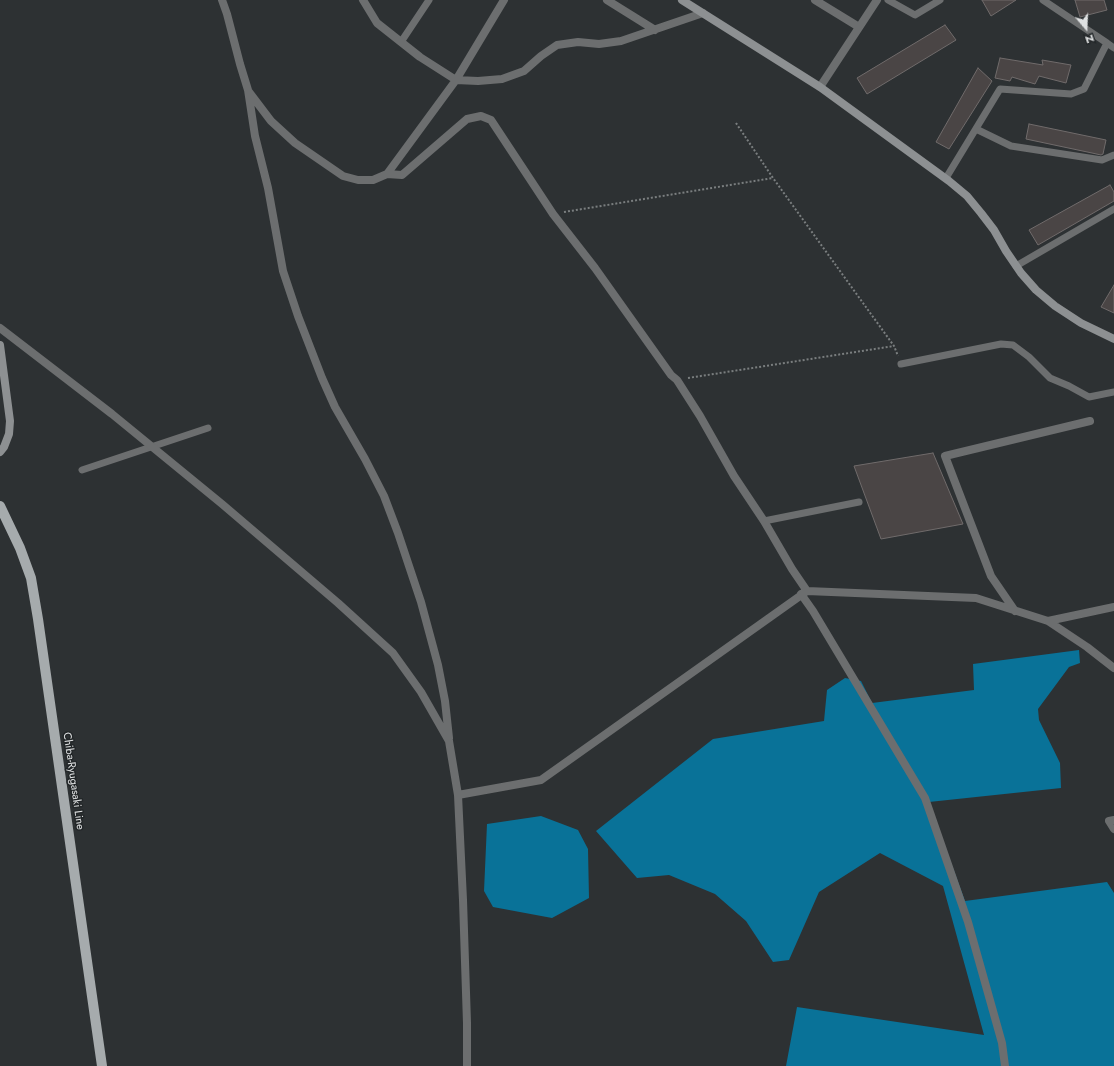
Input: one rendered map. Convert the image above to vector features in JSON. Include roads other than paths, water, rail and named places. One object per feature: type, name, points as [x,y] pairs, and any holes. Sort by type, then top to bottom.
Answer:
[{"type":"main road","name":"Chiba-Ryugasaki Line","points":[[0,506],[20,548],[31,578],[102,1066]]},
{"type":"street","points":[[222,0],[248,90],[283,271],[298,316],[335,407],[365,459],[384,496],[421,602],[438,665],[445,701],[449,741],[458,795],[467,1007],[467,1066]]},
{"type":"street","points":[[363,0],[377,23],[420,57],[456,80],[478,81],[502,79],[524,71],[541,56],[557,45],[578,42],[599,44],[621,41],[703,14]]},
{"type":"street","points":[[387,174],[456,80],[504,0]]},
{"type":"street","points":[[606,0],[655,30]]},
{"type":"street","points":[[682,0],[820,87],[946,178],[967,196],[982,213],[1016,266],[1036,290],[1055,306],[1081,323],[1114,339]]},
{"type":"street","points":[[815,0],[859,27]]},
{"type":"street","points":[[820,87],[876,0]]},
{"type":"street","points":[[248,90],[271,121],[295,143],[343,176],[358,180],[373,180],[387,174],[402,175],[467,119],[481,116],[491,120],[553,214],[595,268],[671,374],[677,380],[700,416],[734,476],[764,521],[792,569],[813,611],[925,798],[968,922],[1002,1043],[1006,1066]]},
{"type":"street","points":[[0,328],[112,414],[227,509],[338,603],[393,653],[421,692],[449,741]]},
{"type":"street","points":[[0,345],[10,421],[9,434],[4,447],[0,452]]},
{"type":"street","points":[[1015,611],[991,576],[945,456],[1090,421]]},
{"type":"street","points":[[458,795],[541,780],[804,592],[976,598],[1048,621],[1087,647],[1114,668]]},
{"type":"street","points":[[1048,621],[1114,607]]},
{"type":"street","points":[[1114,820],[1109,821],[1114,829]]},
{"type":"lane","points":[[401,42],[429,0]]},
{"type":"lane","points":[[888,0],[915,15],[940,0]]},
{"type":"lane","points":[[1042,0],[1114,48]]},
{"type":"lane","points":[[946,178],[1000,88],[1071,94],[1084,89],[1107,43]]},
{"type":"lane","points":[[976,129],[1010,146],[1102,160],[1114,155]]},
{"type":"lane","points":[[1016,266],[1114,209]]},
{"type":"lane","points":[[901,364],[1001,344],[1013,345],[1029,357],[1050,378],[1089,397],[1114,392]]},
{"type":"lane","points":[[82,470],[208,428]]},
{"type":"lane","points":[[764,521],[859,502]]}]
